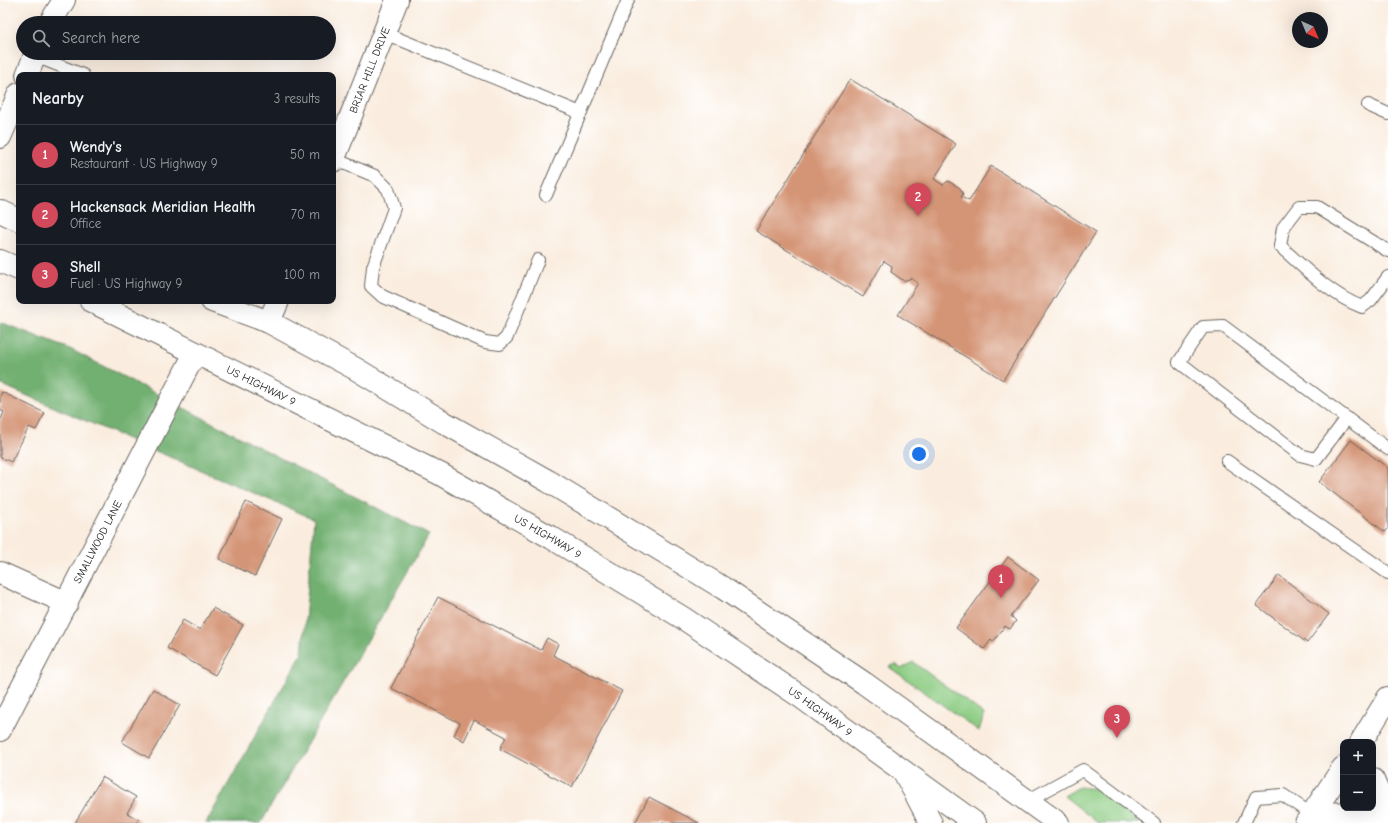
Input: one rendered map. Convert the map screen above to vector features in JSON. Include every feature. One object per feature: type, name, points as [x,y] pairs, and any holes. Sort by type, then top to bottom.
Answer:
[{"type":"main road","points":[[54,16],[64,0]]},
{"type":"main road","name":"BRIAR HILL DRIVE","points":[[336,155],[397,0]]},
{"type":"main road","points":[[6,127],[16,102]]},
{"type":"main road","points":[[0,211],[16,219]]},
{"type":"main road","points":[[0,261],[16,268]]},
{"type":"main road","name":"US HIGHWAY 9","points":[[97,304],[440,474],[552,538],[683,618],[801,697],[903,769],[975,823]]},
{"type":"main road","points":[[220,304],[269,322],[356,369],[445,423],[548,481],[723,588],[864,683],[1058,823]]},
{"type":"main road","points":[[269,322],[277,304]]},
{"type":"main road","name":"SMALLWOOD LANE","points":[[0,730],[195,353]]},
{"type":"main road","points":[[0,573],[67,603]]},
{"type":"main road","points":[[1363,739],[1388,698]]},
{"type":"main road","points":[[903,769],[931,823]]},
{"type":"main road","points":[[1309,818],[1340,772]]},
{"type":"main road","points":[[1376,787],[1388,815]]},
{"type":"main road","points":[[1309,818],[1362,813],[1385,823]]},
{"type":"lane","points":[[546,195],[628,0]]},
{"type":"lane","points":[[384,33],[581,113]]},
{"type":"lane","points":[[33,61],[72,72]]},
{"type":"lane","points":[[1368,105],[1388,114]]},
{"type":"lane","points":[[336,161],[376,176],[388,189],[394,208],[374,267],[371,286],[382,296],[485,342],[500,344],[507,337],[538,260]]},
{"type":"lane","points":[[1388,251],[1317,207],[1299,207],[1283,228],[1280,246],[1298,263],[1347,301],[1362,307],[1371,300],[1388,277]]},
{"type":"lane","points":[[1347,418],[1316,459],[1300,455],[1179,362],[1203,327],[1223,326],[1347,418],[1388,449]]},
{"type":"lane","points":[[1227,461],[1388,573]]},
{"type":"lane","points":[[1027,801],[1083,770],[1154,823]]},
{"type":"lane","points":[[1244,823],[1256,797],[1283,796],[1309,818]]},
{"type":"green space","points":[[0,322],[70,349],[429,535],[261,823],[206,823],[302,653],[314,519],[0,384]]},
{"type":"green space","points":[[913,662],[984,714],[979,731],[889,667],[896,664],[901,669]]},
{"type":"green space","points":[[1079,787],[1097,789],[1139,823],[1098,823],[1064,796]]},
{"type":"building","points":[[850,79],[956,144],[934,179],[943,185],[948,181],[960,188],[963,194],[961,197],[969,201],[991,166],[1096,232],[1003,380],[898,315],[918,283],[911,278],[904,281],[891,272],[892,266],[884,261],[863,297],[756,231]]},
{"type":"building","points":[[2,392],[45,413],[36,430],[29,427],[11,462],[0,457],[0,421],[4,412],[0,410],[0,396]]},
{"type":"building","points":[[1351,440],[1388,468],[1388,529],[1385,532],[1319,482]]},
{"type":"building","points":[[246,502],[282,519],[255,576],[219,559]]},
{"type":"building","points":[[1008,557],[1039,580],[1011,616],[1016,621],[1010,629],[1005,626],[993,642],[991,640],[984,649],[956,628]]},
{"type":"building","points":[[1279,575],[1329,614],[1307,643],[1256,605]]},
{"type":"building","points":[[438,597],[541,650],[547,638],[558,644],[553,655],[622,691],[572,787],[500,749],[506,737],[474,720],[464,741],[454,735],[460,723],[391,688]]},
{"type":"building","points":[[213,608],[243,625],[215,675],[167,648],[183,620],[200,630]]},
{"type":"building","points":[[153,689],[180,705],[149,758],[122,742]]},
{"type":"building","points":[[102,777],[136,797],[127,813],[139,820],[137,823],[75,823]]},
{"type":"building","points":[[649,797],[699,823],[635,823]]},
{"type":"place","name":"Hackensack Meridian Health","points":[[918,216]]},
{"type":"place","name":"Wendy's","points":[[1001,598]]},
{"type":"place","name":"Shell","points":[[1117,738]]}]
